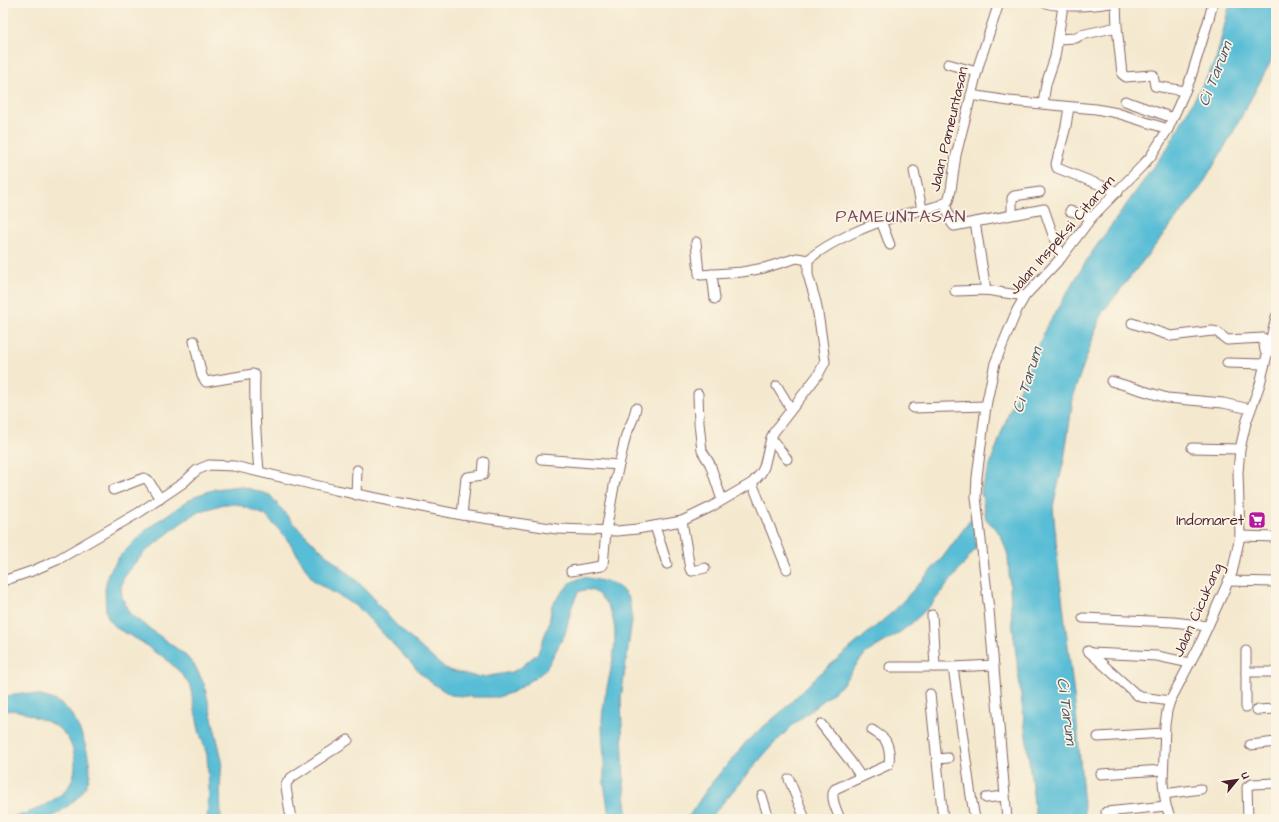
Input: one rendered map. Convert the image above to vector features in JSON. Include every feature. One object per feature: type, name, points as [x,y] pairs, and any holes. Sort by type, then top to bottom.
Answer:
[{"type":"street","name":"Jalan Pameuntasan","points":[[808,260],[821,249],[864,228],[948,201],[956,155],[977,72],[999,3]]},
{"type":"street","points":[[1045,3],[1063,6],[1111,3]]},
{"type":"street","points":[[1116,3],[1117,27],[1123,76],[1126,77],[1151,74],[1153,75],[1155,86],[1185,91]]},
{"type":"street","name":"Jalan Inspeksi Citarum","points":[[1007,819],[985,568],[976,502],[977,477],[986,406],[995,363],[1017,310],[1025,296],[1061,258],[1092,217],[1118,192],[1151,156],[1168,129],[1190,80],[1213,3]]},
{"type":"street","points":[[1043,104],[1045,86],[1049,78],[1051,68],[1054,64],[1063,6]]},
{"type":"street","points":[[1058,39],[1076,38],[1081,35],[1117,27]]},
{"type":"street","points":[[948,64],[977,72]]},
{"type":"street","points":[[972,95],[996,99],[1096,109],[1117,113],[1168,129]]},
{"type":"street","points":[[1125,101],[1173,118]]},
{"type":"street","points":[[1069,107],[1066,126],[1056,164],[1057,168],[1118,192]]},
{"type":"street","points":[[914,171],[922,209]]},
{"type":"street","points":[[1012,214],[1012,198],[1014,196],[1040,192]]},
{"type":"street","points":[[945,203],[951,222],[954,226],[1044,209],[1046,210],[1061,258]]},
{"type":"street","points":[[1070,211],[1092,217]]},
{"type":"street","points":[[882,221],[890,245]]},
{"type":"street","points":[[975,222],[986,290]]},
{"type":"street","points":[[3,581],[57,560],[160,499],[183,483],[197,470],[204,466],[219,464],[259,471],[356,495],[462,515],[557,529],[606,531],[630,530],[682,521],[689,518],[752,483],[761,473],[766,463],[771,438],[791,409],[818,375],[825,362],[816,302],[808,275],[808,260],[797,258],[764,268],[742,272],[701,275],[699,274],[696,242]]},
{"type":"street","points":[[712,274],[714,299]]},
{"type":"street","points":[[955,291],[986,290],[1025,296]]},
{"type":"street","name":"Jalan Cicukang","points":[[1171,819],[1166,806],[1164,794],[1163,770],[1164,732],[1167,711],[1170,701],[1208,626],[1235,563],[1240,536],[1238,472],[1240,449],[1250,409],[1260,384],[1276,317]]},
{"type":"street","points":[[1132,323],[1171,336],[1212,331],[1217,332],[1224,339],[1230,340],[1263,338],[1264,350],[1267,354]]},
{"type":"street","points":[[194,341],[202,376],[206,382],[255,374],[259,471]]},
{"type":"street","points":[[1227,363],[1265,364]]},
{"type":"street","points":[[1111,381],[1167,398],[1223,403],[1250,409]]},
{"type":"street","points":[[777,386],[791,409]]},
{"type":"street","points":[[698,394],[702,451],[710,464],[722,500]]},
{"type":"street","points":[[913,408],[986,406]]},
{"type":"street","points":[[571,571],[603,565],[606,531],[619,465],[626,435],[636,408]]},
{"type":"street","points":[[771,438],[787,459]]},
{"type":"street","points":[[1192,448],[1240,449]]},
{"type":"street","points":[[541,459],[619,465]]},
{"type":"street","points":[[462,515],[466,478],[468,476],[482,476],[484,462]]},
{"type":"street","points":[[356,495],[357,470]]},
{"type":"street","points":[[113,490],[144,478],[148,480],[160,499]]},
{"type":"street","points":[[752,483],[787,569]]},
{"type":"street","points":[[682,521],[690,569],[692,571],[705,568]]},
{"type":"street","points":[[655,526],[667,564]]},
{"type":"street","points":[[1240,536],[1276,537]]},
{"type":"street","points":[[1228,581],[1276,582]]},
{"type":"street","points":[[932,615],[935,667]]},
{"type":"street","points":[[1084,618],[1173,622],[1208,626]]},
{"type":"street","points":[[1246,651],[1246,707]]},
{"type":"street","points":[[1170,701],[1141,697],[1137,695],[1090,652],[1157,656],[1190,663]]},
{"type":"street","points":[[890,668],[994,665]]},
{"type":"street","points":[[953,667],[971,796],[976,819]]},
{"type":"street","points":[[1246,672],[1276,672]]},
{"type":"street","points":[[930,694],[943,819]]},
{"type":"street","points":[[1257,710],[1276,710]]},
{"type":"street","points":[[821,724],[861,777]]},
{"type":"street","points":[[840,819],[833,796],[833,791],[839,786],[888,765],[888,746],[884,740],[872,730]]},
{"type":"street","points":[[1098,737],[1164,732]]},
{"type":"street","points":[[291,819],[286,787],[287,782],[292,777],[348,740]]},
{"type":"street","points":[[1250,745],[1276,742]]},
{"type":"street","points":[[937,759],[948,758]]},
{"type":"street","points":[[1101,774],[1163,770]]},
{"type":"street","points":[[789,779],[805,819]]},
{"type":"street","points":[[1248,819],[1247,787],[1252,784],[1276,782]]},
{"type":"street","points":[[1164,794],[1201,789]]},
{"type":"street","points":[[762,796],[769,819]]},
{"type":"street","points":[[986,798],[1005,796]]},
{"type":"street","points":[[1106,812],[1166,806]]},
{"type":"water","name":"Ci Tarum","points":[[1230,3],[1276,3],[1276,43],[1270,63],[1232,134],[1201,187],[1102,313],[1074,392],[1064,460],[1053,506],[1058,564],[1076,712],[1085,819],[1036,819],[1012,621],[1008,555],[1001,535],[986,519],[981,490],[1008,415],[1047,326],[1090,255],[1168,147],[1216,60]]},
{"type":"water","points":[[240,486],[270,495],[293,523],[321,550],[357,581],[397,626],[448,670],[484,677],[512,672],[520,668],[538,653],[549,624],[552,605],[570,583],[583,577],[612,583],[621,589],[629,599],[632,620],[621,698],[624,785],[628,819],[609,819],[604,783],[602,721],[615,639],[614,624],[609,609],[600,596],[589,590],[578,592],[572,606],[565,634],[546,669],[538,676],[513,692],[498,697],[451,695],[425,678],[358,607],[313,580],[292,546],[265,515],[237,504],[224,504],[198,512],[181,523],[146,551],[123,579],[121,587],[122,597],[131,615],[184,654],[195,666],[204,684],[222,760],[220,788],[221,819],[207,819],[209,790],[207,755],[199,730],[190,686],[182,674],[163,656],[156,653],[142,642],[118,629],[113,624],[108,618],[106,611],[105,589],[108,574],[120,556],[144,532],[158,521],[195,496],[215,489]]},
{"type":"water","points":[[974,515],[976,548],[932,604],[899,633],[866,653],[841,686],[794,724],[768,750],[709,819],[687,819],[710,785],[747,741],[782,711],[815,678],[895,610],[943,557]]},
{"type":"water","points":[[22,693],[50,699],[65,707],[75,720],[80,730],[89,762],[89,778],[83,792],[73,802],[58,813],[44,819],[3,819],[19,816],[34,810],[45,805],[64,792],[70,785],[73,777],[75,758],[69,741],[64,733],[57,727],[22,712],[10,710],[3,712],[3,697]]},
{"type":"place","name":"Indomaret","points":[[1257,520]]},
{"type":"district","name":"PAMEUNTASAN","points":[[901,217]]}]
